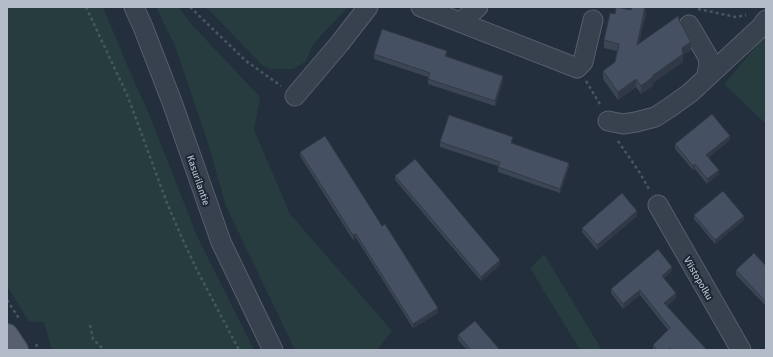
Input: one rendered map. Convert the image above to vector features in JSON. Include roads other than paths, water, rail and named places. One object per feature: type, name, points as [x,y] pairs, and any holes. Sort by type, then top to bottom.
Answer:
[{"type":"main road","points":[[7,335],[17,350]]},
{"type":"street","name":"Kasurilantie","points":[[134,7],[172,102],[221,242],[273,350]]},
{"type":"street","points":[[295,96],[368,7]]},
{"type":"street","points":[[421,7],[577,68],[583,62],[593,20]]},
{"type":"street","points":[[461,22],[478,7]]},
{"type":"street","points":[[693,17],[708,57],[709,65],[706,78]]},
{"type":"street","points":[[608,121],[623,124],[655,117],[690,93],[761,27],[757,17]]},
{"type":"street","name":"Viistopolku","points":[[658,205],[741,350]]}]
